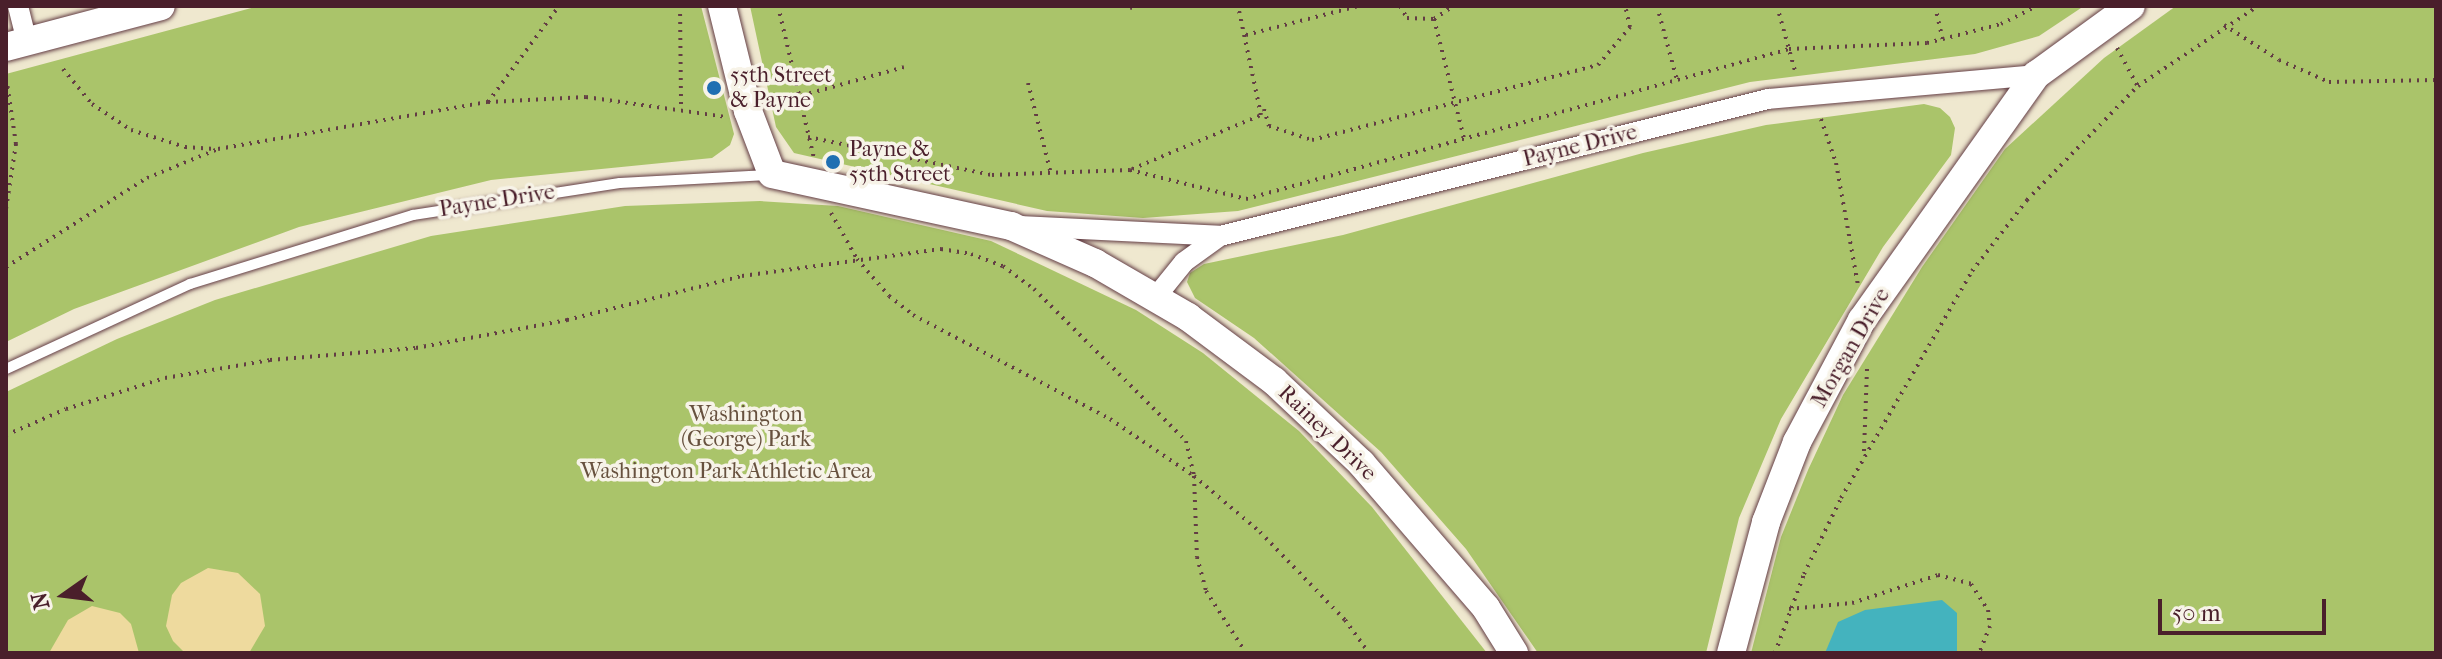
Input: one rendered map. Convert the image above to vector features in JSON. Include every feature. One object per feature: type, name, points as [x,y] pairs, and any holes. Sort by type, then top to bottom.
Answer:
[{"type":"street","points":[[18,6],[17,44],[161,6]]},
{"type":"street","points":[[722,6],[748,111],[772,174]]},
{"type":"street","points":[[2036,75],[2131,6]]},
{"type":"street","name":"Payne Drive","points":[[772,174],[1011,226],[1220,236],[1768,99],[2036,75]]},
{"type":"street","name":"Morgan Drive","points":[[1731,653],[1766,522],[1797,442],[1862,320],[2036,75]]},
{"type":"street","name":"Payne Drive","points":[[1011,226],[1095,263]]},
{"type":"street","points":[[1155,298],[1184,262],[1220,236]]},
{"type":"street","name":"Rainey Drive","points":[[1095,263],[1155,298],[1274,381],[1361,463],[1450,563],[1514,653]]},
{"type":"lane","name":"Payne Drive","points":[[6,369],[190,284],[413,215],[620,183],[772,174]]},
{"type":"path","points":[[488,102],[559,6]]},
{"type":"path","points":[[680,6],[681,109]]},
{"type":"path","points":[[778,6],[814,158]]},
{"type":"path","points":[[1130,8],[1138,6]]},
{"type":"path","points":[[1238,6],[1269,126],[1312,140],[1598,65],[1630,27],[1625,6]]},
{"type":"path","points":[[1246,35],[1358,6]]},
{"type":"path","points":[[1400,6],[1407,18],[1434,19],[1453,6]]},
{"type":"path","points":[[1657,6],[1677,80]]},
{"type":"path","points":[[1777,6],[1795,71]]},
{"type":"path","points":[[1935,6],[1943,40]]},
{"type":"path","points":[[808,137],[977,172],[1051,174],[1130,170],[1246,199],[1789,49],[1943,40],[2001,24],[2037,6]]},
{"type":"path","points":[[1775,653],[1789,609],[1864,453],[1972,271],[2027,200],[2138,86],[2224,25],[2258,6]]},
{"type":"path","points":[[1434,19],[1464,138]]},
{"type":"path","points":[[2224,25],[2279,60],[2329,82],[2436,80]]},
{"type":"path","points":[[2117,48],[2138,86]]},
{"type":"path","points":[[770,105],[904,67]]},
{"type":"path","points":[[63,69],[92,104],[131,130],[185,147],[218,149]]},
{"type":"path","points":[[6,209],[16,144],[7,83]]},
{"type":"path","points":[[1028,83],[1051,174]]},
{"type":"path","points":[[6,267],[147,178],[218,149],[488,102],[586,97],[731,117]]},
{"type":"path","points":[[1130,170],[1255,119],[1264,109]]},
{"type":"path","points":[[1821,119],[1836,163],[1858,287]]},
{"type":"path","points":[[827,205],[857,259],[913,315],[1110,419],[1194,476],[1260,532],[1345,620],[1369,653]]},
{"type":"path","points":[[6,435],[66,409],[165,378],[270,360],[416,348],[567,320],[742,276],[941,249],[1003,266],[1076,327],[1186,441],[1194,476],[1197,557],[1206,591],[1246,653]]},
{"type":"path","points":[[1864,453],[1867,358]]},
{"type":"path","points":[[1789,609],[1852,603],[1938,575],[1971,584],[1988,610],[1990,626],[1979,653]]},
{"type":"green space","points":[[259,6],[701,6],[734,134],[730,145],[712,158],[491,180],[299,227],[74,309],[6,342],[6,74]]},
{"type":"green space","points":[[750,6],[2084,6],[2039,36],[1975,54],[1750,82],[1238,211],[1143,218],[1047,211],[794,153],[776,127]]},
{"type":"green space","points":[[2176,6],[2436,6],[2436,653],[1751,653],[1781,537],[1808,470],[1843,395],[1922,267],[2005,149],[2104,58]]},
{"type":"green space","points":[[1924,104],[1940,108],[1950,117],[1955,128],[1951,155],[1883,247],[1781,419],[1739,518],[1706,653],[1538,653],[1466,549],[1381,452],[1254,338],[1195,298],[1187,282],[1190,273],[1204,264],[1343,235],[1643,153],[1766,125]]},
{"type":"green space","name":"Washington (George) Park","points":[[760,201],[838,206],[991,241],[1136,310],[1203,353],[1299,431],[1372,507],[1487,653],[6,653],[6,392],[117,339],[215,300],[431,236],[625,206]]},
{"type":"sand","points":[[208,568],[238,573],[260,594],[265,626],[249,653],[185,653],[173,641],[166,626],[172,595],[181,583]]},
{"type":"sand","points":[[92,606],[120,613],[131,624],[139,653],[49,653],[68,620]]},
{"type":"water","points":[[1942,600],[1957,613],[1957,653],[1825,653],[1838,622],[1865,610]]},
{"type":"place","name":"55th Street & Payne","points":[[714,88]]},
{"type":"place","name":"Payne & 55th Street","points":[[833,162]]},
{"type":"park label","name":"Washington Park Athletic Area","points":[[726,472]]}]
